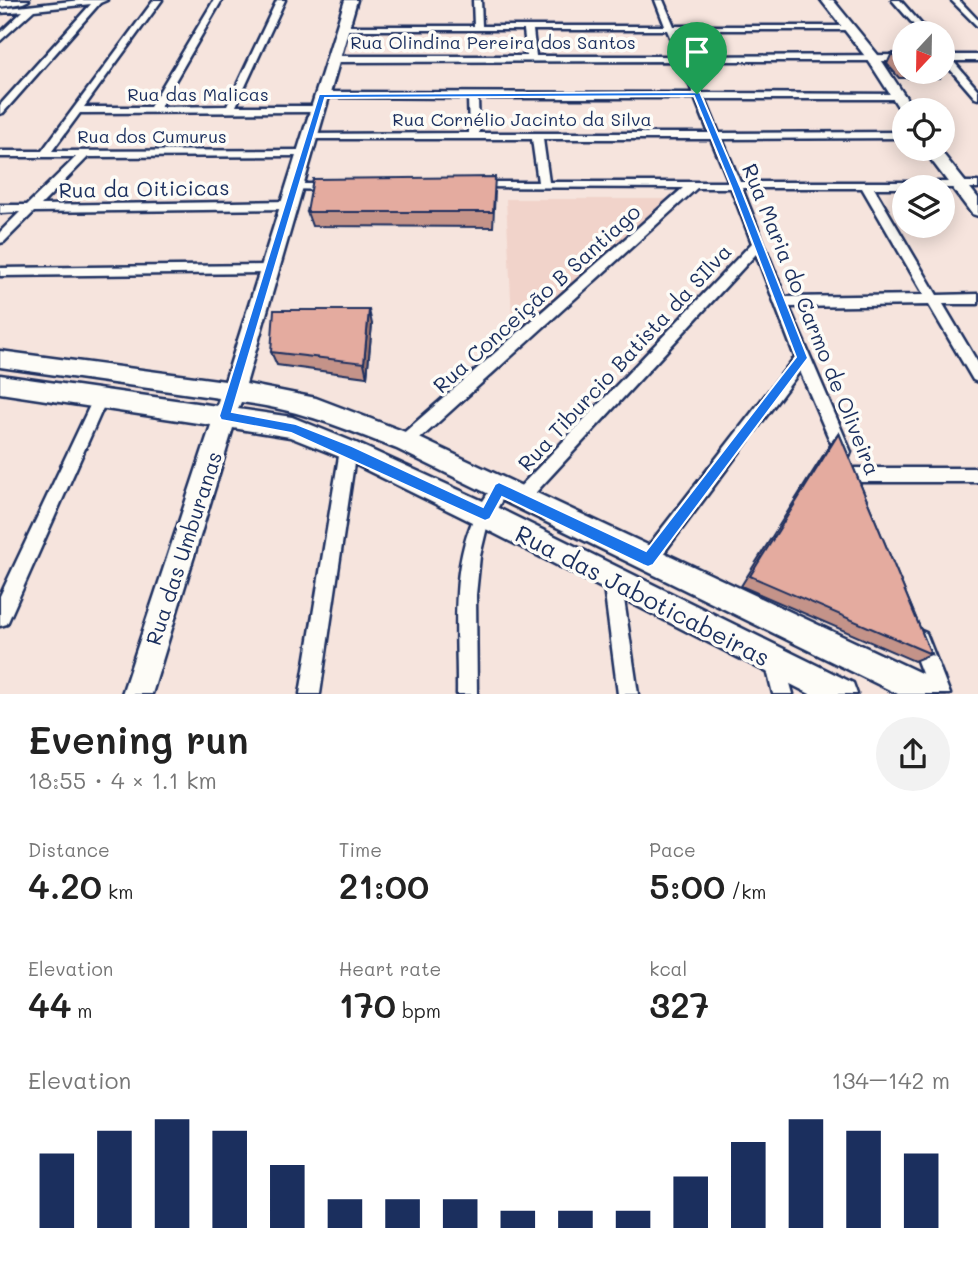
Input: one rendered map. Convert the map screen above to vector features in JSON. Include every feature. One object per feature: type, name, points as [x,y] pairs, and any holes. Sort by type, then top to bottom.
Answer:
[{"type":"street","points":[[0,11],[22,2],[39,0]]},
{"type":"street","points":[[0,111],[98,0]]},
{"type":"street","points":[[0,3],[104,0]]},
{"type":"street","points":[[44,155],[158,0]]},
{"type":"street","points":[[153,110],[218,0]]},
{"type":"street","points":[[230,110],[281,0]]},
{"type":"street","name":"Rua das Umburanas","points":[[137,694],[225,416],[351,0]]},
{"type":"street","points":[[477,0],[478,27]]},
{"type":"street","name":"Rua Maria do Carmo de Oliveira","points":[[659,0],[736,186],[802,358],[856,481],[978,475]]},
{"type":"street","points":[[827,0],[900,96]]},
{"type":"street","points":[[896,0],[914,21]]},
{"type":"street","points":[[955,0],[978,25]]},
{"type":"street","points":[[0,38],[22,2]]},
{"type":"street","points":[[528,27],[532,58]]},
{"type":"street","points":[[343,28],[847,28]]},
{"type":"street","points":[[956,57],[978,58]]},
{"type":"street","name":"Rua Olindina Pereira dos Santos","points":[[333,59],[892,58]]},
{"type":"street","points":[[956,71],[978,96]]},
{"type":"street","points":[[473,95],[474,136]]},
{"type":"street","name":"Rua das Malicas","points":[[78,110],[230,110],[320,102],[473,95],[900,96]]},
{"type":"street","name":"Rua Cornélio Jacinto da Silva","points":[[306,145],[474,136],[892,135]]},
{"type":"street","points":[[537,136],[544,185]]},
{"type":"street","name":"Rua dos Cumurus","points":[[0,154],[84,155],[306,145]]},
{"type":"street","points":[[0,239],[84,155]]},
{"type":"street","points":[[941,161],[978,210]]},
{"type":"street","name":"Rua Conceição B Santiago","points":[[405,442],[694,185]]},
{"type":"street","points":[[866,185],[978,376]]},
{"type":"street","points":[[460,186],[978,185]]},
{"type":"street","points":[[293,187],[349,186]]},
{"type":"street","name":"Rua da Oiticicas","points":[[0,209],[288,205]]},
{"type":"street","name":"Rua Tiburcio Batista da SIlva","points":[[467,694],[468,588],[475,534],[485,515],[758,244]]},
{"type":"street","points":[[0,272],[269,269]]},
{"type":"street","points":[[782,302],[978,299]]},
{"type":"street","points":[[648,559],[802,358]]},
{"type":"street","name":"Rua das Jaboticabeiras","points":[[0,359],[232,390],[316,407],[405,442],[931,694]]},
{"type":"street","name":"Rua das Jaboticabeiras","points":[[0,384],[292,427],[348,450],[485,515],[842,694]]},
{"type":"street","points":[[0,617],[100,399]]},
{"type":"street","points":[[310,694],[348,450]]},
{"type":"street","points":[[612,579],[628,694]]},
{"type":"street","points":[[915,629],[940,694]]},
{"type":"street","points":[[775,662],[783,694]]},
{"type":"shaded area","points":[[506,199],[670,199],[513,338]]},
{"type":"building","points":[[495,177],[493,212],[307,212],[313,179]]},
{"type":"building","points":[[274,310],[369,310],[364,363],[271,352]]},
{"type":"building","points":[[839,433],[931,654],[750,576]]},
{"type":"route","points":[[697,94],[736,186],[802,358],[648,559],[499,489],[485,515],[348,450],[292,427],[225,416],[322,95],[697,94]]}]
